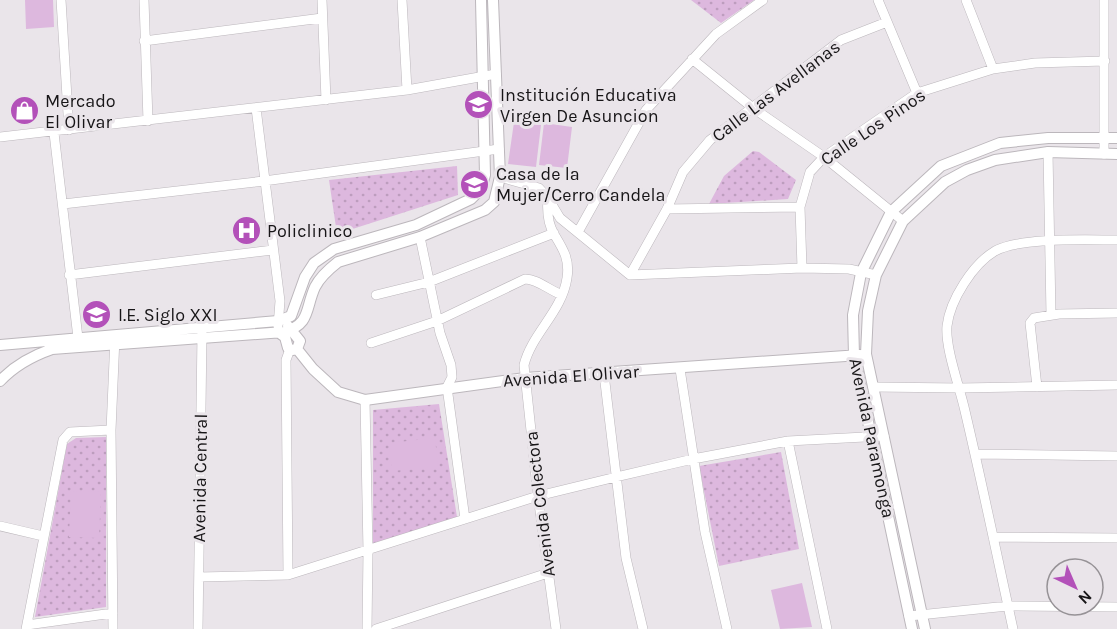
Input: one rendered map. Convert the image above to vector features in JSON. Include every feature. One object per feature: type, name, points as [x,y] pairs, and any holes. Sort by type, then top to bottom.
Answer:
[{"type":"street","points":[[61,0],[69,130]]},
{"type":"street","points":[[144,0],[148,121]]},
{"type":"street","points":[[322,0],[326,100]]},
{"type":"street","points":[[402,0],[407,90]]},
{"type":"street","points":[[278,327],[291,316],[305,277],[314,263],[334,249],[416,225],[471,199],[481,189],[485,175],[486,151],[481,0]]},
{"type":"street","points":[[296,332],[304,320],[316,286],[328,270],[338,262],[420,237],[485,210],[494,202],[500,177],[493,0]]},
{"type":"street","points":[[578,232],[646,110],[716,34],[763,0]]},
{"type":"street","points":[[878,0],[917,93]]},
{"type":"street","points":[[966,0],[993,69]]},
{"type":"street","points":[[1104,0],[1104,154]]},
{"type":"street","points":[[144,41],[322,18]]},
{"type":"street","name":"Calle Las Avellanas","points":[[630,275],[667,209],[683,172],[710,140],[841,40],[887,22]]},
{"type":"street","points":[[692,59],[753,108],[824,157],[903,221]]},
{"type":"street","name":"Calle Los Pinos","points":[[802,268],[800,207],[810,172],[824,157],[917,93],[993,69],[1035,63],[1105,61]]},
{"type":"street","points":[[0,137],[54,133],[407,90],[496,74]]},
{"type":"street","points":[[256,108],[280,301],[278,327]]},
{"type":"street","points":[[54,133],[78,338]]},
{"type":"street","name":"Avenida Paramonga","points":[[912,629],[854,356],[854,315],[861,273],[891,212],[941,166],[1000,143],[1048,138],[1117,138]]},
{"type":"street","points":[[63,204],[264,181],[499,149]]},
{"type":"street","points":[[1048,152],[1051,315]]},
{"type":"street","name":"Avenida Paramonga","points":[[925,629],[866,354],[868,311],[876,275],[903,221],[945,182],[967,170],[995,160],[1048,152],[1117,154]]},
{"type":"street","points":[[500,177],[539,188],[560,218],[630,275],[802,268],[849,269],[876,275]]},
{"type":"street","name":"Avenida Colectora","points":[[548,198],[547,210],[554,233],[562,243],[567,260],[568,276],[557,308],[528,350],[524,364],[538,496],[556,629]]},
{"type":"street","points":[[667,209],[800,207]]},
{"type":"street","points":[[376,295],[429,282],[554,233]]},
{"type":"street","points":[[420,237],[437,321],[451,365],[452,376],[447,387],[465,519]]},
{"type":"street","points":[[1013,629],[960,388],[950,354],[947,326],[957,296],[972,271],[996,251],[1029,242],[1117,240]]},
{"type":"street","points":[[69,275],[273,250]]},
{"type":"street","points":[[371,343],[437,321],[525,279],[533,279],[548,290],[562,295]]},
{"type":"street","points":[[1037,387],[1030,323],[1034,318],[1051,315],[1117,313]]},
{"type":"street","points":[[0,381],[16,366],[52,349],[115,340],[278,327],[296,332]]},
{"type":"street","name":"Avenida El Olivar","points":[[278,327],[291,347],[338,392],[365,400],[525,378],[680,369],[866,354]]},
{"type":"street","points":[[288,575],[286,360],[291,347],[300,344],[296,332]]},
{"type":"street","name":"Avenida Central","points":[[198,629],[202,333]]},
{"type":"street","points":[[0,345],[78,338],[115,340]]},
{"type":"street","points":[[113,629],[111,430],[115,340]]},
{"type":"street","points":[[680,369],[705,532],[727,629]]},
{"type":"street","points":[[604,374],[626,558],[644,629]]},
{"type":"street","points":[[873,387],[1117,385]]},
{"type":"street","points":[[365,400],[367,629]]},
{"type":"street","points":[[111,430],[70,432],[63,440],[26,627],[113,613]]},
{"type":"street","points":[[200,577],[288,575],[538,496],[693,459],[788,441],[884,436]]},
{"type":"street","points":[[788,441],[827,629]]},
{"type":"street","points":[[975,454],[1117,456]]},
{"type":"street","points":[[0,526],[43,536]]},
{"type":"street","points":[[993,537],[1117,538]]},
{"type":"street","points":[[376,629],[548,573]]},
{"type":"street","points":[[909,616],[1008,606],[1117,607]]},
{"type":"shaded area","points":[[25,0],[53,0],[54,27],[26,29]]},
{"type":"shaded area","points":[[691,0],[754,0],[721,23]]},
{"type":"shaded area","points":[[514,122],[541,125],[536,167],[508,164]]},
{"type":"shaded area","points":[[544,123],[572,127],[567,168],[539,165]]},
{"type":"shaded area","points":[[753,151],[759,152],[796,180],[788,199],[709,204],[724,176]]},
{"type":"shaded area","points":[[457,166],[458,195],[337,234],[329,180]]},
{"type":"shaded area","points":[[439,404],[457,517],[373,544],[373,410]]},
{"type":"shaded area","points":[[106,437],[106,607],[35,617],[67,444],[76,438]]},
{"type":"shaded area","points":[[435,438],[438,467],[392,471],[389,443]]},
{"type":"shaded area","points":[[781,452],[799,549],[719,566],[699,466]]},
{"type":"shaded area","points":[[71,491],[101,492],[99,538],[69,537]]},
{"type":"shaded area","points":[[802,583],[812,627],[780,629],[771,590]]},
{"type":"place","name":"Institución Educativa Virgen De Asuncion","points":[[479,105]]},
{"type":"place","name":"Mercado El Olivar","points":[[24,111]]},
{"type":"place","name":"Casa de la Mujer/Cerro Candela","points":[[475,184]]},
{"type":"place","name":"Policlinico","points":[[246,231]]},
{"type":"place","name":"I.E. Siglo XXI","points":[[97,315]]}]
